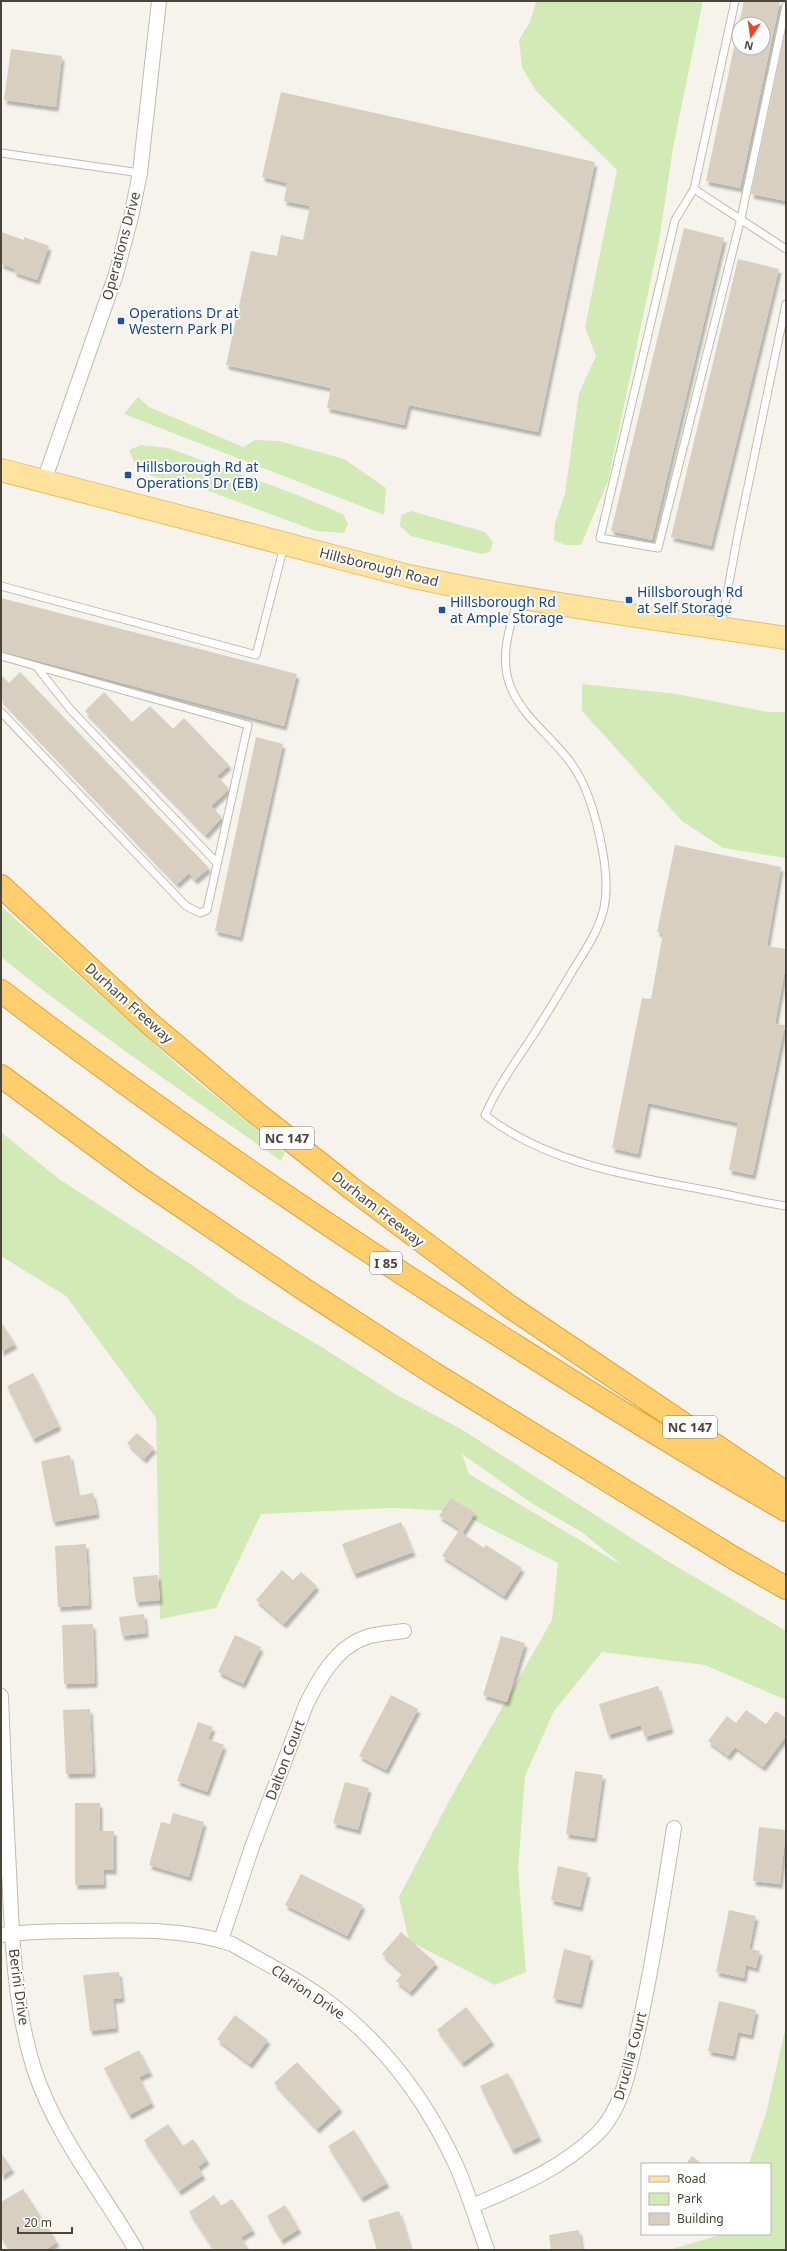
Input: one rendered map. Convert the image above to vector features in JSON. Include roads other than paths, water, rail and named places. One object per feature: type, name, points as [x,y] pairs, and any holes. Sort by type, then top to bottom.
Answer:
[{"type":"highway","name":"Durham Freeway","points":[[1,886],[155,1028],[254,1112],[357,1193],[509,1306],[786,1493]]},
{"type":"highway","name":"I 85","points":[[1,992],[187,1128],[378,1258],[605,1402],[786,1510]]},
{"type":"highway","points":[[1,1076],[141,1179],[305,1290],[433,1373],[725,1553],[786,1588]]},
{"type":"main road","name":"Hillsborough Road","points":[[1,470],[409,576],[519,598],[786,638]]},
{"type":"street","name":"Operations Drive","points":[[44,481],[116,274],[131,217],[140,173],[159,1]]},
{"type":"street","name":"Dalton Court","points":[[221,1940],[252,1847],[306,1705],[317,1683],[341,1654],[364,1638],[404,1632]]},
{"type":"street","name":"Berini Drive","points":[[1,1696],[6,1934],[19,2004],[35,2069],[67,2143],[136,2250]]},
{"type":"street","name":"Drucilla Court","points":[[472,2206],[517,2188],[552,2169],[598,2134],[612,2115],[632,2058],[650,1977],[674,1828]]},
{"type":"street","name":"Clarion Drive","points":[[6,1934],[157,1930],[221,1940],[239,1948],[323,1998],[345,2015],[398,2068],[410,2083],[437,2128],[456,2165],[487,2250]]},
{"type":"lane","points":[[735,1],[694,189],[675,220],[600,538],[658,548],[741,218],[786,6]]},
{"type":"lane","points":[[1,153],[140,173]]},
{"type":"lane","points":[[694,189],[785,246]]},
{"type":"lane","points":[[720,628],[786,304]]},
{"type":"lane","points":[[1,586],[256,655],[285,544]]},
{"type":"lane","points":[[519,598],[507,634],[505,664],[510,688],[524,710],[573,765],[587,791],[594,814],[605,870],[604,908],[591,941],[548,1013],[493,1096],[485,1115],[512,1135],[595,1166],[649,1179],[786,1206]]},
{"type":"lane","points":[[1,656],[248,725],[207,910],[200,913],[186,906],[1,712]]},
{"type":"lane","points":[[36,666],[70,709],[217,863]]},
{"type":"place","name":"Operations Dr at Western Park Pl","points":[[121,321]]},
{"type":"place","name":"Hillsborough Rd at Operations Dr (EB)","points":[[128,475]]},
{"type":"place","name":"Hillsborough Rd at Self Storage","points":[[629,600]]},
{"type":"place","name":"Hillsborough Rd at Ample Storage","points":[[442,610]]}]
